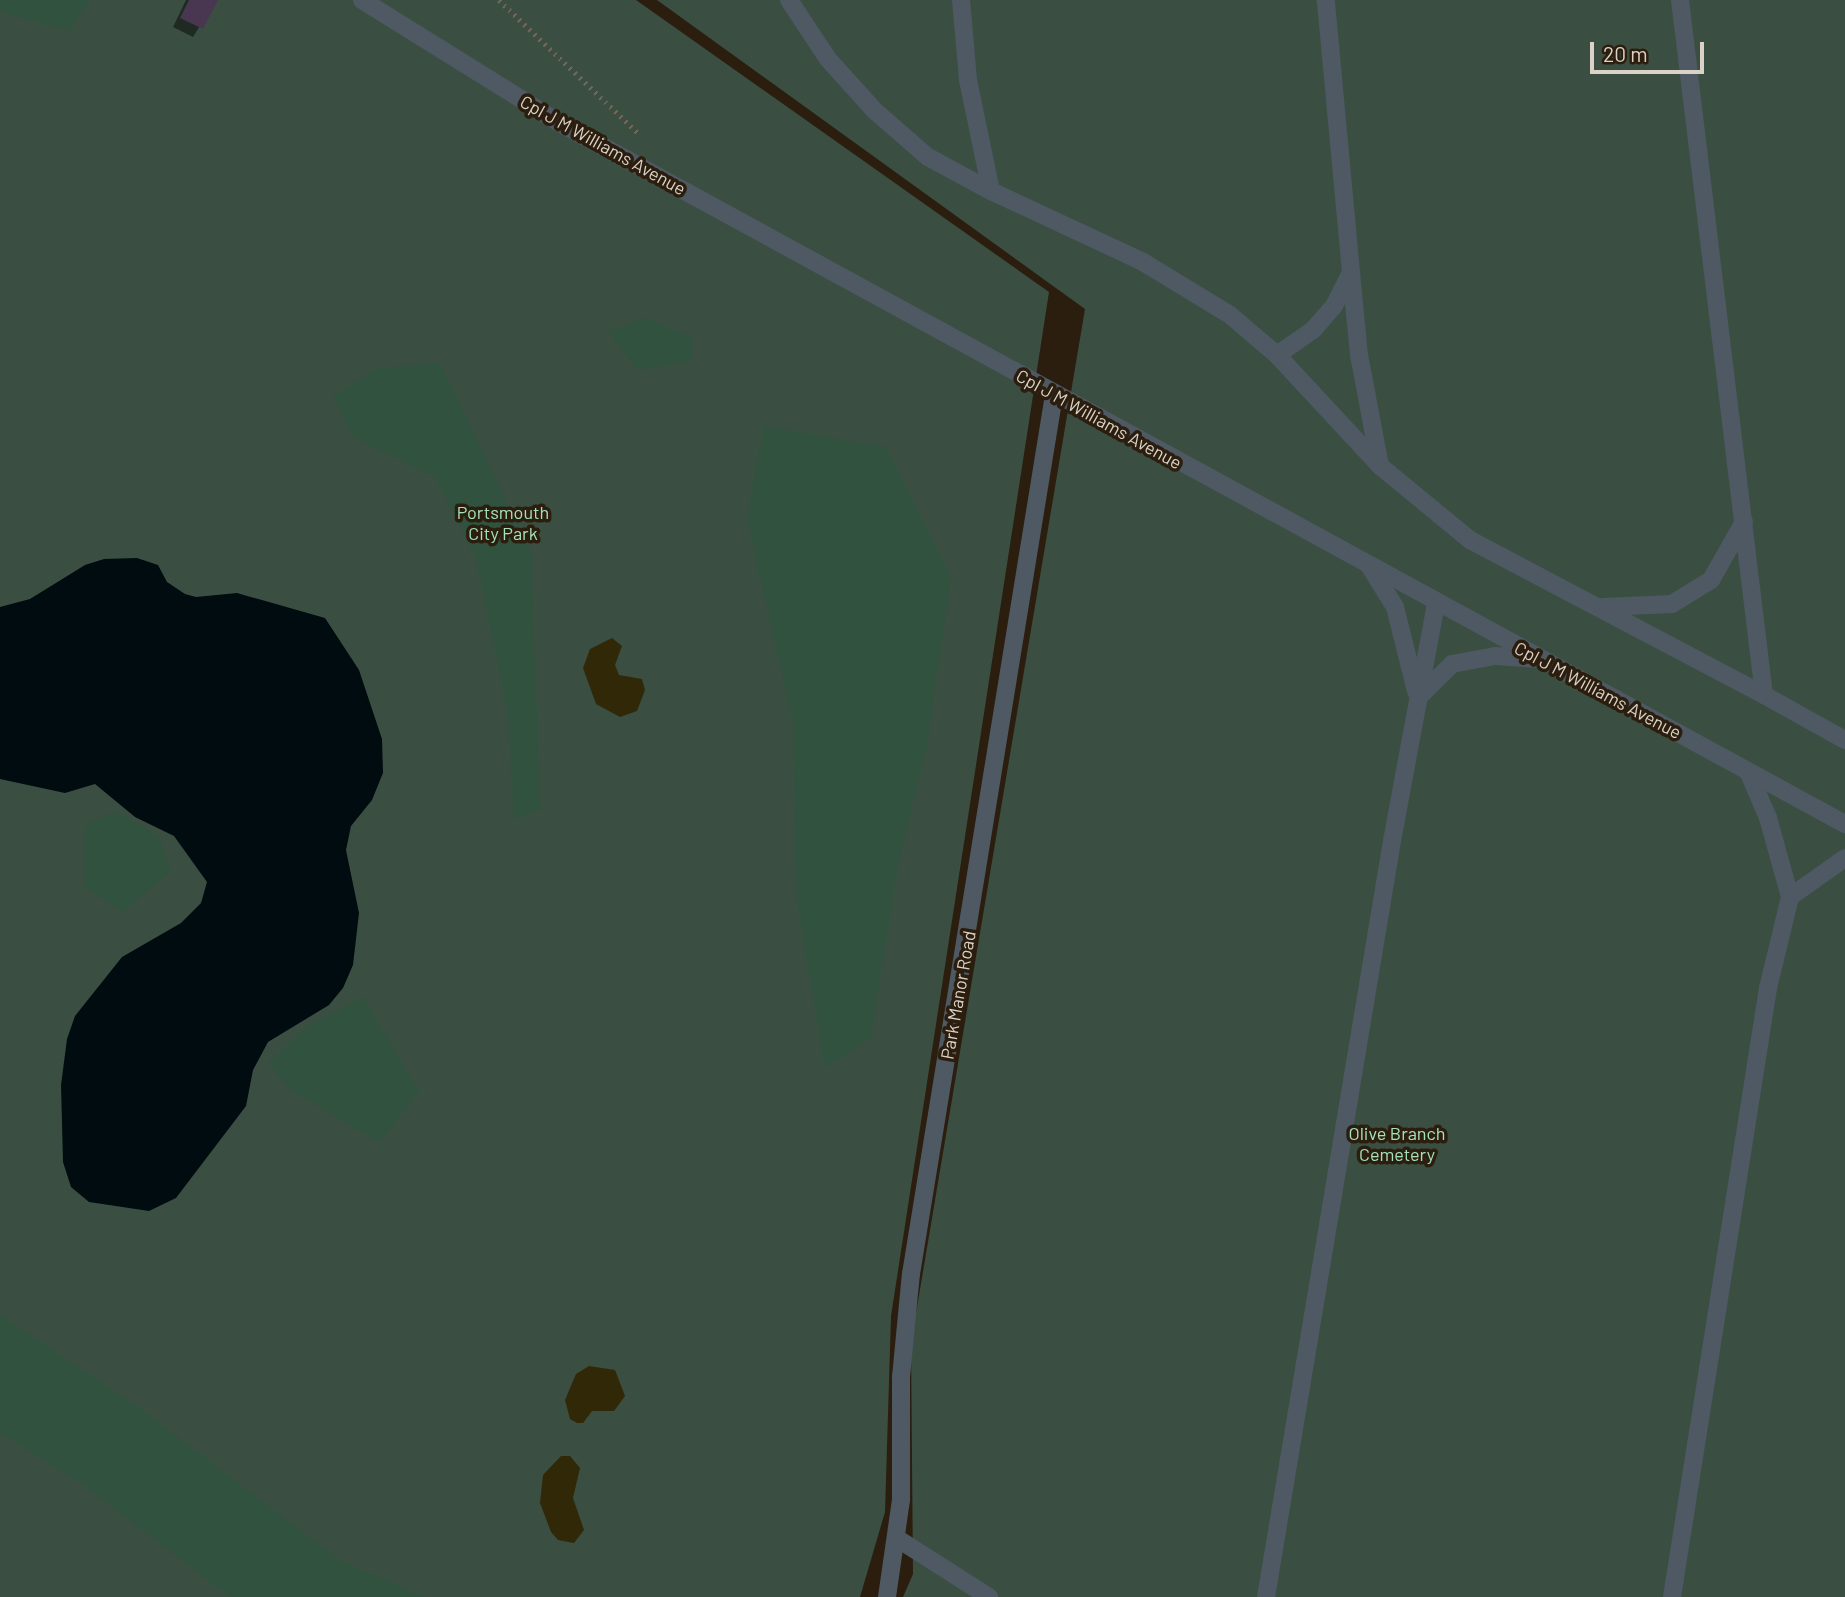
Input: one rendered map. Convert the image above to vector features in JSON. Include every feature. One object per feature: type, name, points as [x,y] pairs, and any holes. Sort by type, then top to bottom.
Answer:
[{"type":"street","name":"Cpl J M Williams Avenue","points":[[362,0],[558,122],[1054,395],[1845,824]]},
{"type":"street","points":[[789,0],[828,59],[875,111],[928,157],[991,191],[1143,262],[1230,315],[1276,355],[1380,466],[1471,540],[1845,740]]},
{"type":"street","points":[[961,0],[968,80],[991,191]]},
{"type":"street","points":[[1326,0],[1359,355],[1380,466]]},
{"type":"street","points":[[1680,0],[1764,695]]},
{"type":"street","points":[[1276,355],[1312,330],[1334,306],[1351,272]]},
{"type":"street","name":"Park Manor Road","points":[[887,1597],[898,1539],[901,1377],[911,1274],[1054,395]]},
{"type":"street","points":[[1597,607],[1640,609],[1672,604],[1711,580],[1744,522]]},
{"type":"street","points":[[1370,567],[1395,607],[1418,698]]},
{"type":"street","points":[[1266,1597],[1436,603]]},
{"type":"street","points":[[1418,698],[1452,664],[1495,656],[1542,659]]},
{"type":"street","points":[[1672,1597],[1768,988],[1790,897],[1768,818],[1748,771]]},
{"type":"street","points":[[1790,897],[1845,858]]},
{"type":"street","points":[[898,1539],[989,1597]]},
{"type":"path","points":[[499,0],[580,82],[637,128],[642,143],[634,163]]},
{"type":"green space","name":"Portsmouth City Park","points":[[0,0],[636,0],[1049,292],[891,1316],[885,1512],[860,1597],[0,1597]]},
{"type":"green space","points":[[0,0],[90,0],[69,31],[0,11]]},
{"type":"green space","name":"Olive Branch Cemetery","points":[[657,0],[1845,0],[1845,1597],[903,1597],[913,1574],[911,1343],[1085,309]]},
{"type":"green space","points":[[644,318],[692,337],[692,361],[637,370],[609,332]]},
{"type":"green space","points":[[440,363],[531,552],[540,810],[514,819],[508,712],[476,558],[435,477],[353,437],[333,396],[377,368]]},
{"type":"green space","points":[[764,426],[886,447],[951,577],[927,744],[898,865],[870,1039],[825,1068],[797,898],[793,723],[747,517]]},
{"type":"green space","points":[[116,812],[160,837],[170,872],[122,912],[85,887],[86,824]]},
{"type":"green space","points":[[363,997],[419,1092],[379,1142],[292,1091],[268,1063],[306,1027]]},
{"type":"green space","points":[[0,1315],[138,1407],[341,1561],[423,1597],[230,1597],[78,1481],[0,1433]]},
{"type":"sand","points":[[612,638],[622,646],[615,665],[619,675],[642,679],[645,690],[637,711],[620,717],[596,704],[583,668],[590,649]]},
{"type":"sand","points":[[589,1366],[615,1370],[625,1396],[614,1411],[592,1411],[583,1423],[577,1423],[570,1419],[565,1400],[576,1374]]},
{"type":"sand","points":[[561,1456],[570,1456],[580,1468],[573,1498],[584,1530],[574,1543],[558,1540],[551,1532],[540,1503],[543,1475]]},
{"type":"shaded area","points":[[137,558],[158,565],[167,582],[185,594],[196,597],[237,593],[325,618],[359,670],[382,739],[383,773],[372,800],[351,826],[346,850],[359,913],[353,965],[343,988],[329,1005],[268,1042],[253,1070],[246,1106],[176,1198],[149,1211],[89,1202],[71,1187],[63,1162],[61,1085],[67,1039],[75,1016],[122,957],[181,923],[201,903],[207,882],[174,836],[135,817],[95,784],[65,793],[0,779],[0,607],[30,599],[85,565],[104,559]]},
{"type":"building","points":[[189,0],[218,0],[203,29],[180,18]]}]
